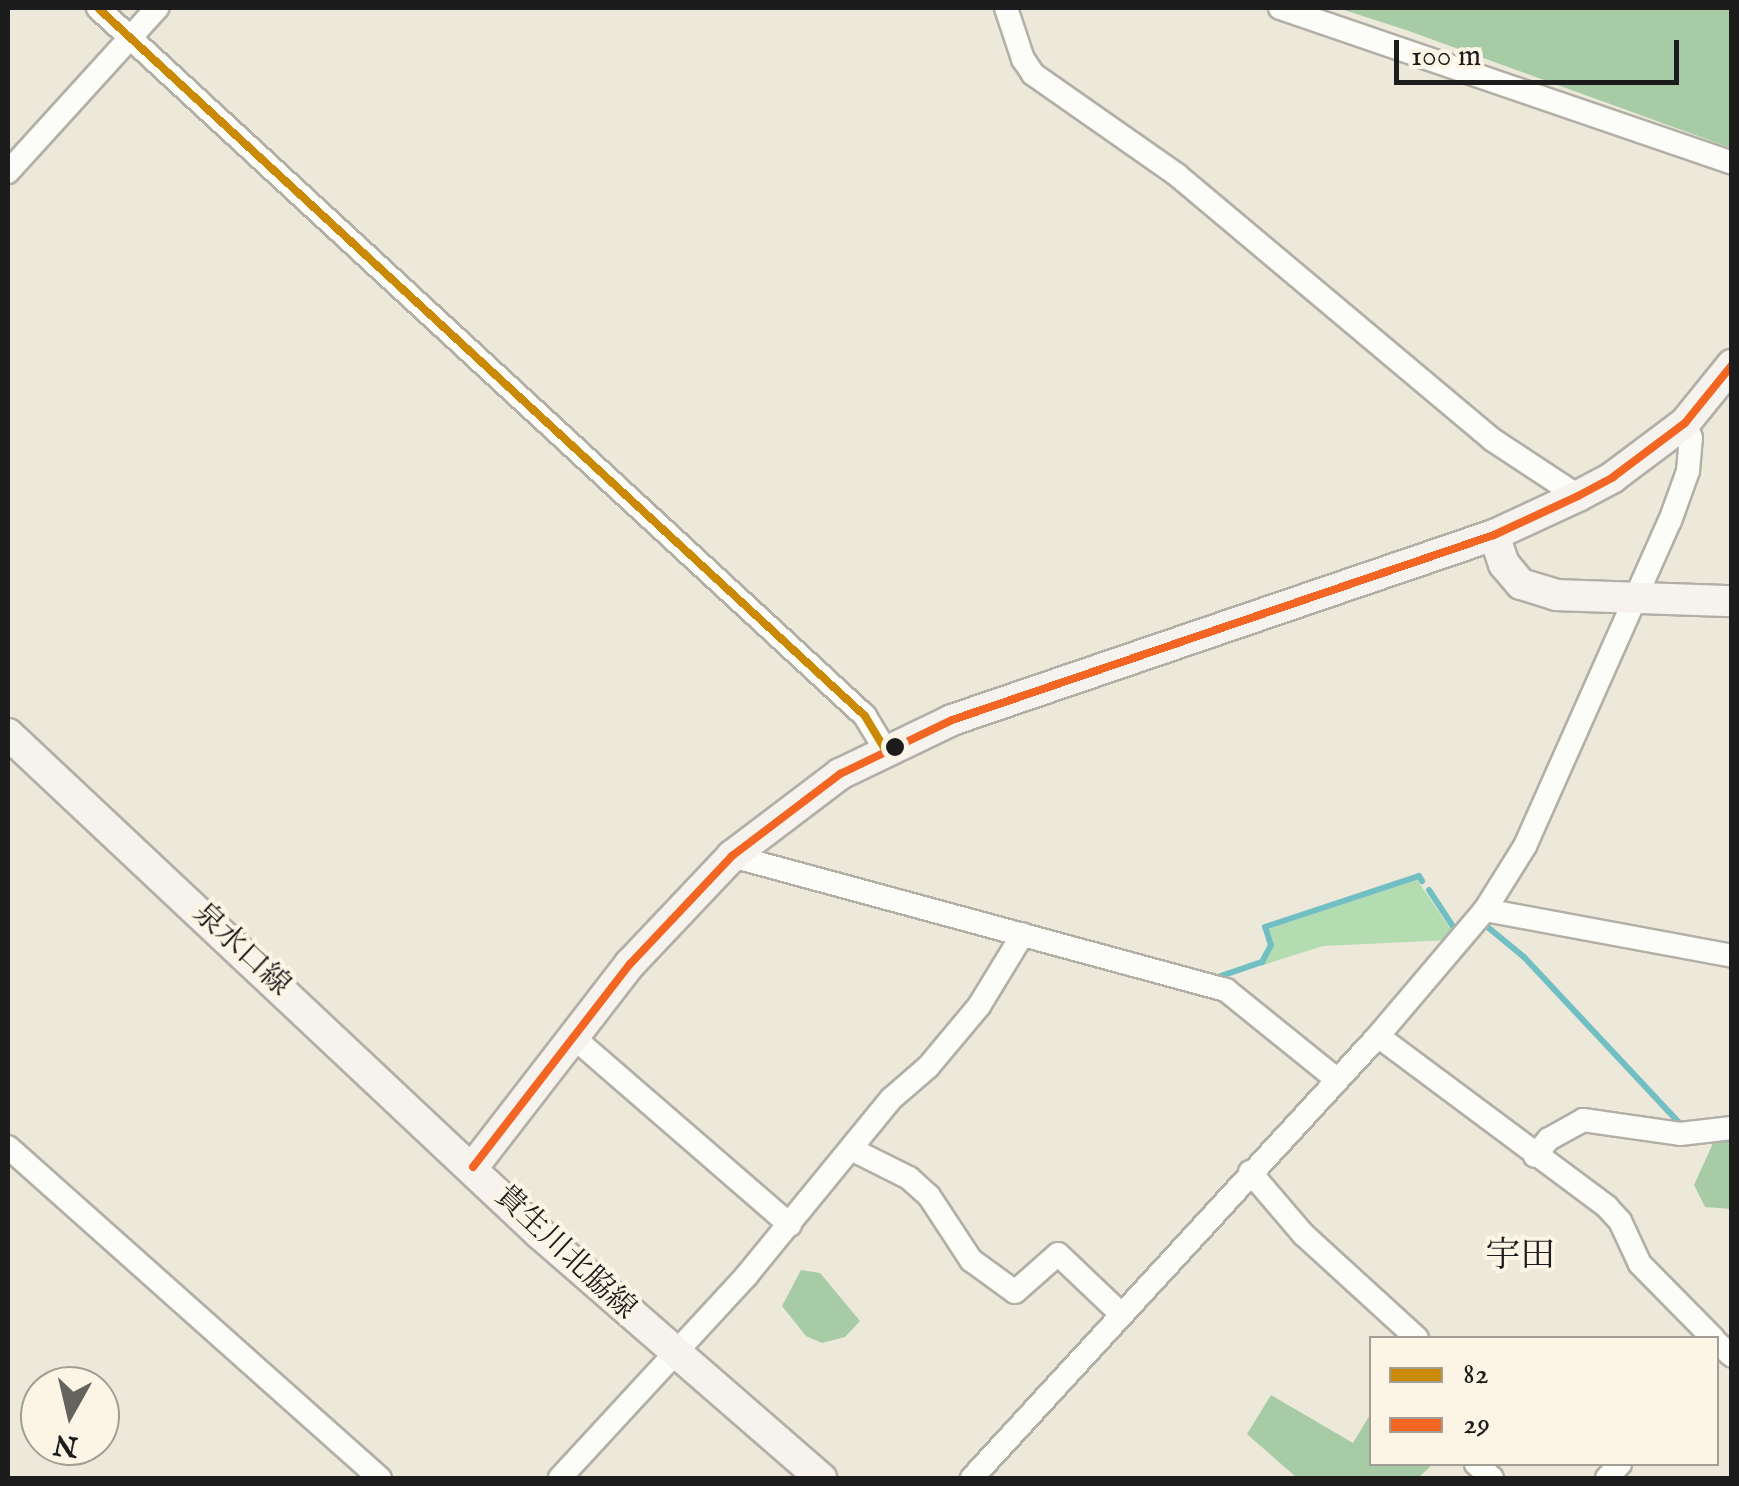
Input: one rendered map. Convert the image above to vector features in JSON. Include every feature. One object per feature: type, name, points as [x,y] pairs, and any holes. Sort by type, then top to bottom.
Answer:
[{"type":"main road","name":"貴生川北脇線","points":[[821,1478],[674,1354],[473,1168],[630,964],[732,856],[796,804],[885,749],[952,720],[1494,534],[1578,496],[1613,477],[1684,423],[1732,365]]},
{"type":"main road","points":[[1494,534],[1504,564],[1521,584],[1556,595],[1732,601]]},
{"type":"main road","name":"泉水口線","points":[[8,734],[473,1168]]},
{"type":"street","points":[[98,8],[865,716],[885,749]]},
{"type":"street","points":[[8,172],[156,8]]},
{"type":"street","points":[[1006,8],[1033,74],[1177,175],[1492,440],[1578,496]]},
{"type":"street","points":[[1280,8],[1732,164]]},
{"type":"street","points":[[972,1478],[1335,1078],[1378,1036],[1485,910],[1525,846],[1637,598],[1688,471],[1691,438],[1684,423]]},
{"type":"street","points":[[732,856],[1226,990],[1335,1078]]},
{"type":"street","points":[[1485,910],[1732,956]]},
{"type":"street","points":[[560,1478],[790,1225],[891,1099],[928,1068],[979,1006],[1022,934]]},
{"type":"street","points":[[1378,1036],[1607,1206],[1620,1222],[1640,1264],[1708,1336]]},
{"type":"street","points":[[573,1037],[790,1225]]},
{"type":"street","points":[[1535,1156],[1549,1140],[1583,1120],[1680,1134],[1732,1128]]},
{"type":"street","points":[[8,1147],[380,1478]]},
{"type":"street","points":[[853,1150],[909,1178],[929,1196],[972,1260],[1015,1292],[1058,1254],[1121,1314]]},
{"type":"street","points":[[1250,1172],[1303,1234],[1350,1272],[1415,1336]]},
{"type":"green space","points":[[1338,8],[1731,8],[1731,148],[1406,30]]},
{"type":"green space","points":[[1417,880],[1452,931],[1450,940],[1323,946],[1263,965],[1274,945],[1269,929]]},
{"type":"green space","points":[[1731,1140],[1731,1209],[1705,1207],[1694,1185],[1714,1141]]},
{"type":"green space","points":[[801,1270],[820,1273],[860,1321],[845,1337],[822,1343],[806,1336],[782,1306]]},
{"type":"green space","points":[[1271,1395],[1353,1443],[1369,1416],[1369,1466],[1431,1466],[1418,1478],[1297,1478],[1247,1434]]},
{"type":"waterway","points":[[1212,979],[1262,962],[1271,945],[1265,927],[1419,876],[1422,881]]},
{"type":"waterway","points":[[1429,890],[1456,931],[1459,928]]},
{"type":"waterway","points":[[1484,924],[1524,957],[1682,1126]]},
{"type":"transit line","name":"82","points":[[98,8],[865,716],[885,749]]},
{"type":"transit line","name":"29","points":[[473,1167],[630,964],[732,856],[840,774],[952,720],[1494,535],[1613,477],[1685,423],[1732,365]]},
{"type":"district","name":"宇田","points":[[1520,1257]]}]
